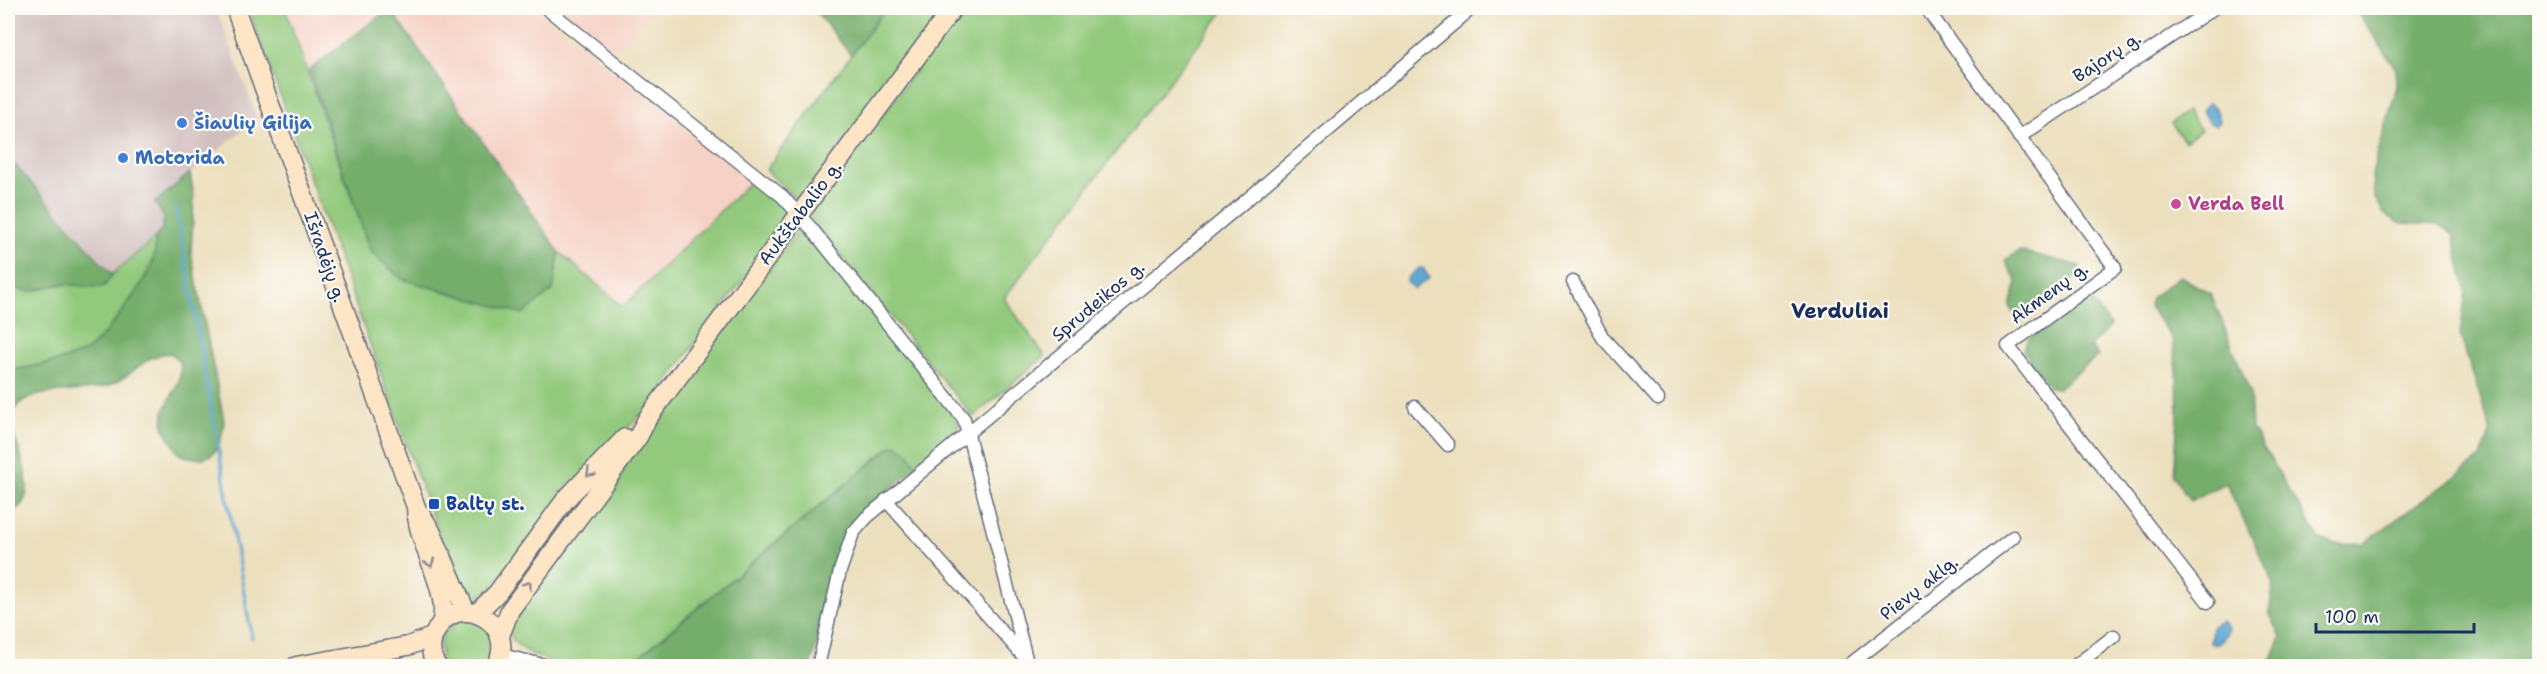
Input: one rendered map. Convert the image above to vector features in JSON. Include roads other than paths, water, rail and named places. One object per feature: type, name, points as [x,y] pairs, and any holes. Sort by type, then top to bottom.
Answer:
[{"type":"main road","name":"Išradėjų g.","points":[[235,8],[416,507],[431,531],[471,613]]},
{"type":"main road","name":"Aukštabalio g.","points":[[500,636],[510,610],[638,437],[647,419],[953,8]]},
{"type":"main road","name":"Aukštabalio g.","points":[[471,613],[498,592],[566,499],[647,419]]},
{"type":"main road","name":"Išradėjų g.","points":[[416,507],[416,523],[421,541],[444,604],[442,620]]},
{"type":"main road","points":[[433,666],[432,637],[442,620],[450,615],[471,613],[495,626],[500,636],[499,661]]},
{"type":"main road","points":[[296,666],[408,646],[432,637]]},
{"type":"street","points":[[546,8],[782,196],[800,214],[964,419],[1030,664]]},
{"type":"street","name":"Sprudeikos g.","points":[[818,666],[840,571],[853,533],[886,500],[1244,203],[1472,8]]},
{"type":"street","name":"Akmenų g.","points":[[1926,8],[2115,268],[2008,346],[2208,602]]},
{"type":"street","name":"Bajorų g.","points":[[2019,137],[2214,8]]},
{"type":"street","points":[[1573,282],[1603,338],[1658,399]]},
{"type":"street","points":[[1415,407],[1448,445]]},
{"type":"street","points":[[886,500],[1030,664]]},
{"type":"street","name":"Pievų aklg.","points":[[1848,666],[2013,537]]},
{"type":"street","points":[[2075,666],[2114,636]]},
{"type":"street","points":[[499,661],[548,666]]},
{"type":"water","points":[[2208,103],[2215,108],[2219,116],[2220,122],[2215,125],[2209,123],[2202,111]]},
{"type":"water","points":[[1419,268],[1423,268],[1429,278],[1414,289],[1407,282],[1407,278]]},
{"type":"water","points":[[2222,621],[2228,628],[2226,634],[2223,639],[2212,644],[2210,643],[2212,626]]},
{"type":"waterway","points":[[176,208],[252,638]]},
{"type":"place","name":"Šiaulių Gilija","points":[[182,123]]},
{"type":"place","name":"Motorida","points":[[123,158]]},
{"type":"place","name":"Verda Bell","points":[[2176,204]]},
{"type":"place","name":"Baltų st.","points":[[434,504]]},
{"type":"district","name":"Verduliai","points":[[1840,311]]}]
